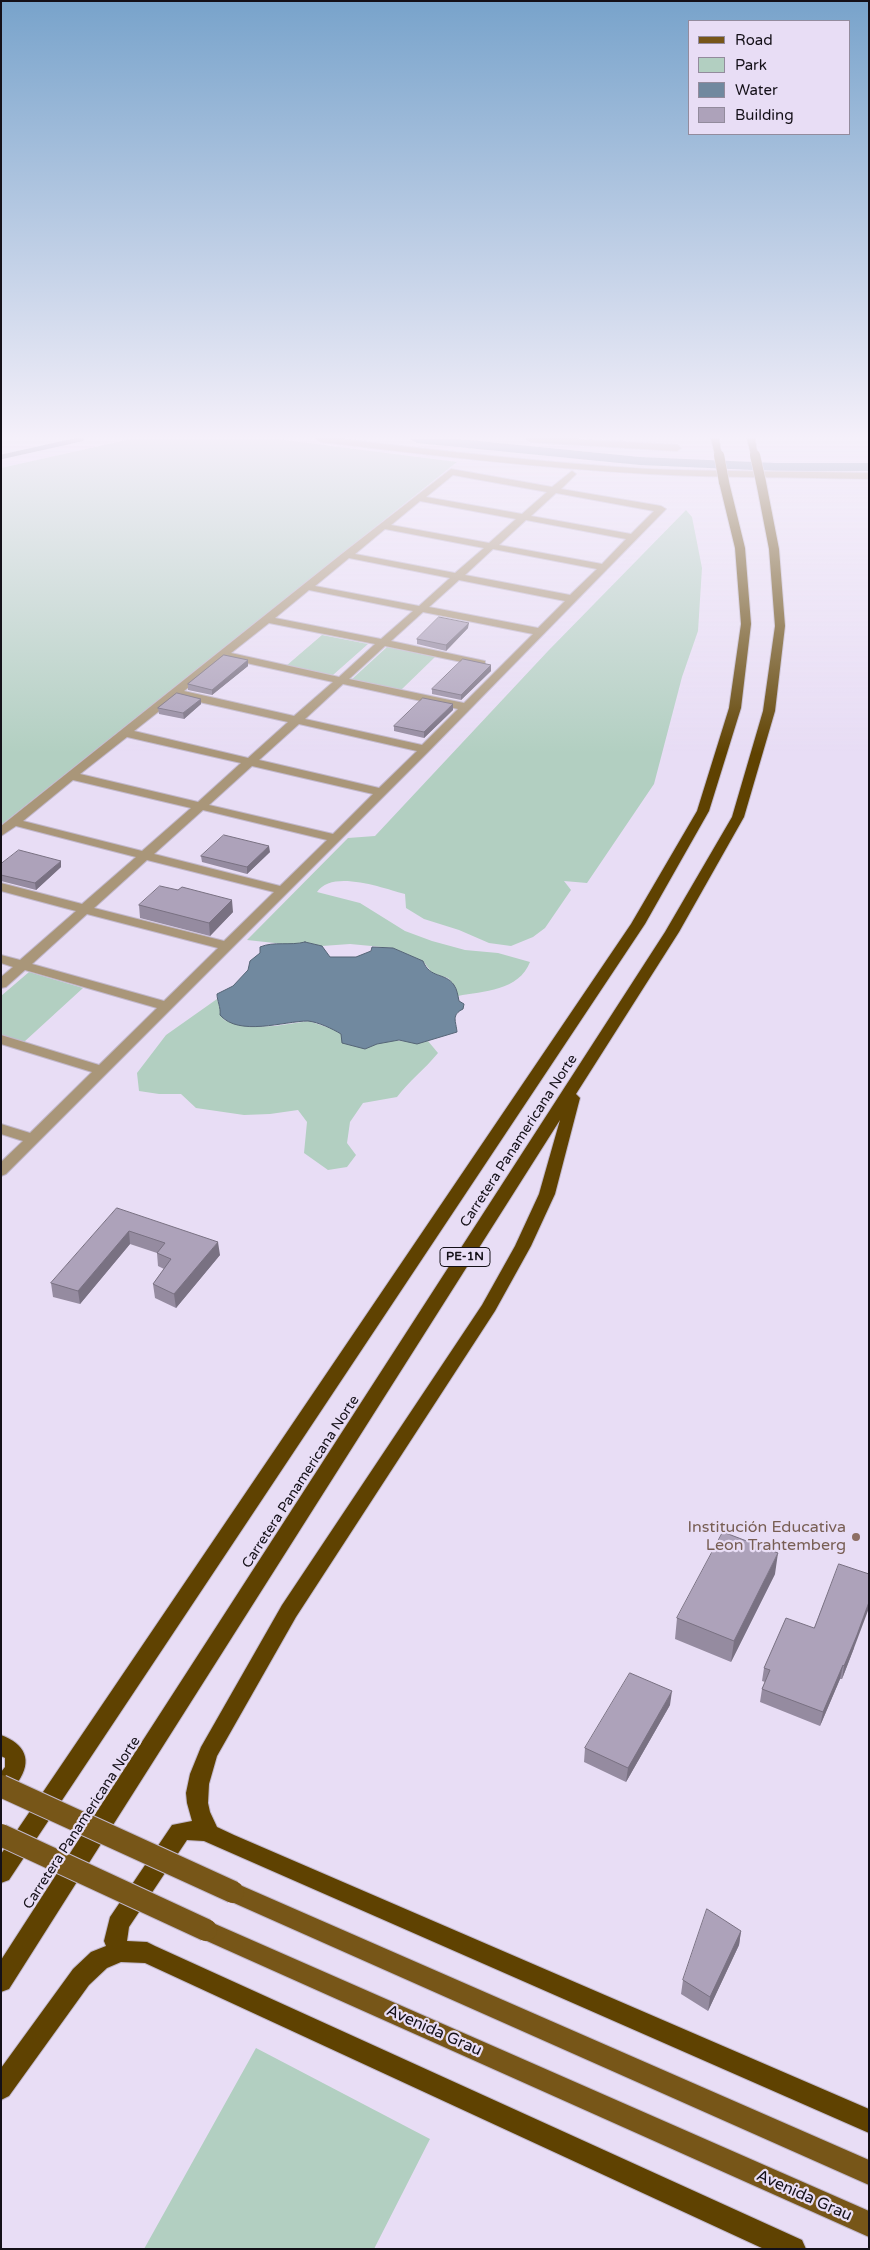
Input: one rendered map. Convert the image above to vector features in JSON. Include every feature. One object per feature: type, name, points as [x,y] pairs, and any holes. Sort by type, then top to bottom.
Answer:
[{"type":"highway","name":"Carretera Panamericana Norte","points":[[1,1873],[638,924],[703,811],[735,708],[746,624],[739,544]]},
{"type":"highway","name":"Carretera Panamericana Norte","points":[[1,1981],[578,1081],[672,932],[738,817],[769,710],[780,626],[773,544]]},
{"type":"highway","points":[[209,1832],[197,1811],[198,1777],[208,1753],[289,1611],[489,1307],[510,1270],[547,1194],[578,1081]]},
{"type":"highway","points":[[1,1744],[15,1754],[15,1769],[1,1788]]},
{"type":"highway","points":[[121,1951],[115,1941],[118,1924],[180,1832],[192,1829],[209,1832],[226,1842],[869,2121]]},
{"type":"highway","points":[[1,2088],[81,1977],[99,1960],[121,1951],[147,1953],[793,2249]]},
{"type":"main road","points":[[1,1788],[869,2173]]},
{"type":"main road","name":"Avenida Grau","points":[[1,1835],[206,1930],[869,2224]]},
{"type":"street","points":[[1,832],[360,544]]},
{"type":"street","points":[[481,544],[604,567]]},
{"type":"street","points":[[1,1171],[425,749],[626,544]]},
{"type":"street","points":[[1,984],[492,546]]},
{"type":"street","points":[[346,555],[572,598]]},
{"type":"street","points":[[307,587],[540,632]]},
{"type":"street","points":[[267,620],[504,668]]},
{"type":"street","points":[[222,655],[466,707]]},
{"type":"street","points":[[176,692],[425,749]]},
{"type":"street","points":[[126,733],[382,792]]},
{"type":"street","points":[[72,776],[336,838]]},
{"type":"street","points":[[14,822],[283,891]]},
{"type":"street","points":[[1,887],[226,946]]},
{"type":"street","points":[[1,960],[165,1006]]},
{"type":"street","points":[[1,1039],[102,1070]]},
{"type":"street","points":[[1,1129],[33,1139]]},
{"type":"green space","points":[[1,544],[354,544],[1,825]]},
{"type":"green space","points":[[653,544],[697,544],[702,568],[698,631],[682,677],[654,784],[587,883],[564,881],[571,890],[545,928],[533,937],[511,946],[489,943],[459,930],[424,919],[406,908],[405,894],[358,882],[346,881],[324,885],[317,892],[360,903],[405,931],[432,941],[465,950],[498,953],[530,962],[525,972],[518,979],[489,991],[458,996],[455,986],[448,978],[432,973],[423,961],[393,948],[350,944],[322,946],[305,942],[293,945],[247,940],[348,838],[375,836],[548,651]]},
{"type":"green space","points":[[322,635],[368,644],[333,675],[286,666]]},
{"type":"green space","points":[[387,647],[435,657],[401,690],[351,680]]},
{"type":"green space","points":[[29,972],[83,988],[24,1042],[1,1035],[1,996]]},
{"type":"green space","points":[[217,999],[224,1020],[249,1027],[275,1026],[309,1021],[335,1030],[365,1049],[391,1041],[428,1041],[438,1053],[397,1097],[363,1103],[350,1122],[347,1143],[356,1155],[347,1167],[328,1170],[304,1153],[307,1122],[298,1110],[244,1115],[196,1108],[181,1094],[159,1094],[139,1091],[137,1073],[166,1035]]},
{"type":"green space","points":[[256,2048],[430,2139],[374,2249],[144,2249]]},
{"type":"water","points":[[305,942],[322,946],[330,957],[356,957],[371,951],[372,947],[393,948],[423,961],[430,971],[446,978],[454,985],[459,1001],[464,1004],[463,1009],[456,1016],[457,1032],[417,1044],[399,1040],[377,1044],[365,1049],[342,1043],[341,1034],[325,1026],[308,1021],[250,1027],[228,1022],[220,1015],[217,994],[233,986],[248,970],[250,961],[260,953],[260,947],[271,944]]},
{"type":"building","points":[[439,617],[469,623],[446,645],[417,639]]},
{"type":"building","points":[[224,655],[248,660],[212,690],[188,684]]},
{"type":"building","points":[[463,659],[491,665],[461,695],[432,689]]},
{"type":"building","points":[[177,693],[201,699],[183,713],[158,708]]},
{"type":"building","points":[[423,698],[453,704],[424,732],[394,726]]},
{"type":"building","points":[[224,835],[269,846],[247,867],[201,856]]},
{"type":"building","points":[[19,850],[61,861],[35,883],[1,875],[1,864]]},
{"type":"building","points":[[160,886],[178,890],[182,887],[232,900],[209,923],[139,905]]},
{"type":"building","points":[[117,1208],[218,1242],[174,1294],[153,1284],[171,1259],[157,1253],[165,1243],[129,1231],[78,1291],[51,1283]]},
{"type":"building","points":[[723,1532],[778,1553],[734,1641],[677,1618]]},
{"type":"building","points":[[839,1564],[869,1574],[869,1602],[857,1635],[823,1712],[762,1689],[770,1670],[764,1668],[786,1618],[814,1628]]},
{"type":"building","points":[[630,1673],[672,1691],[628,1768],[585,1748]]},
{"type":"building","points":[[707,1909],[741,1931],[710,1997],[683,1980]]},
{"type":"place","name":"Institución Educativa Leon Trahtemberg","points":[[856,1537]]}]
